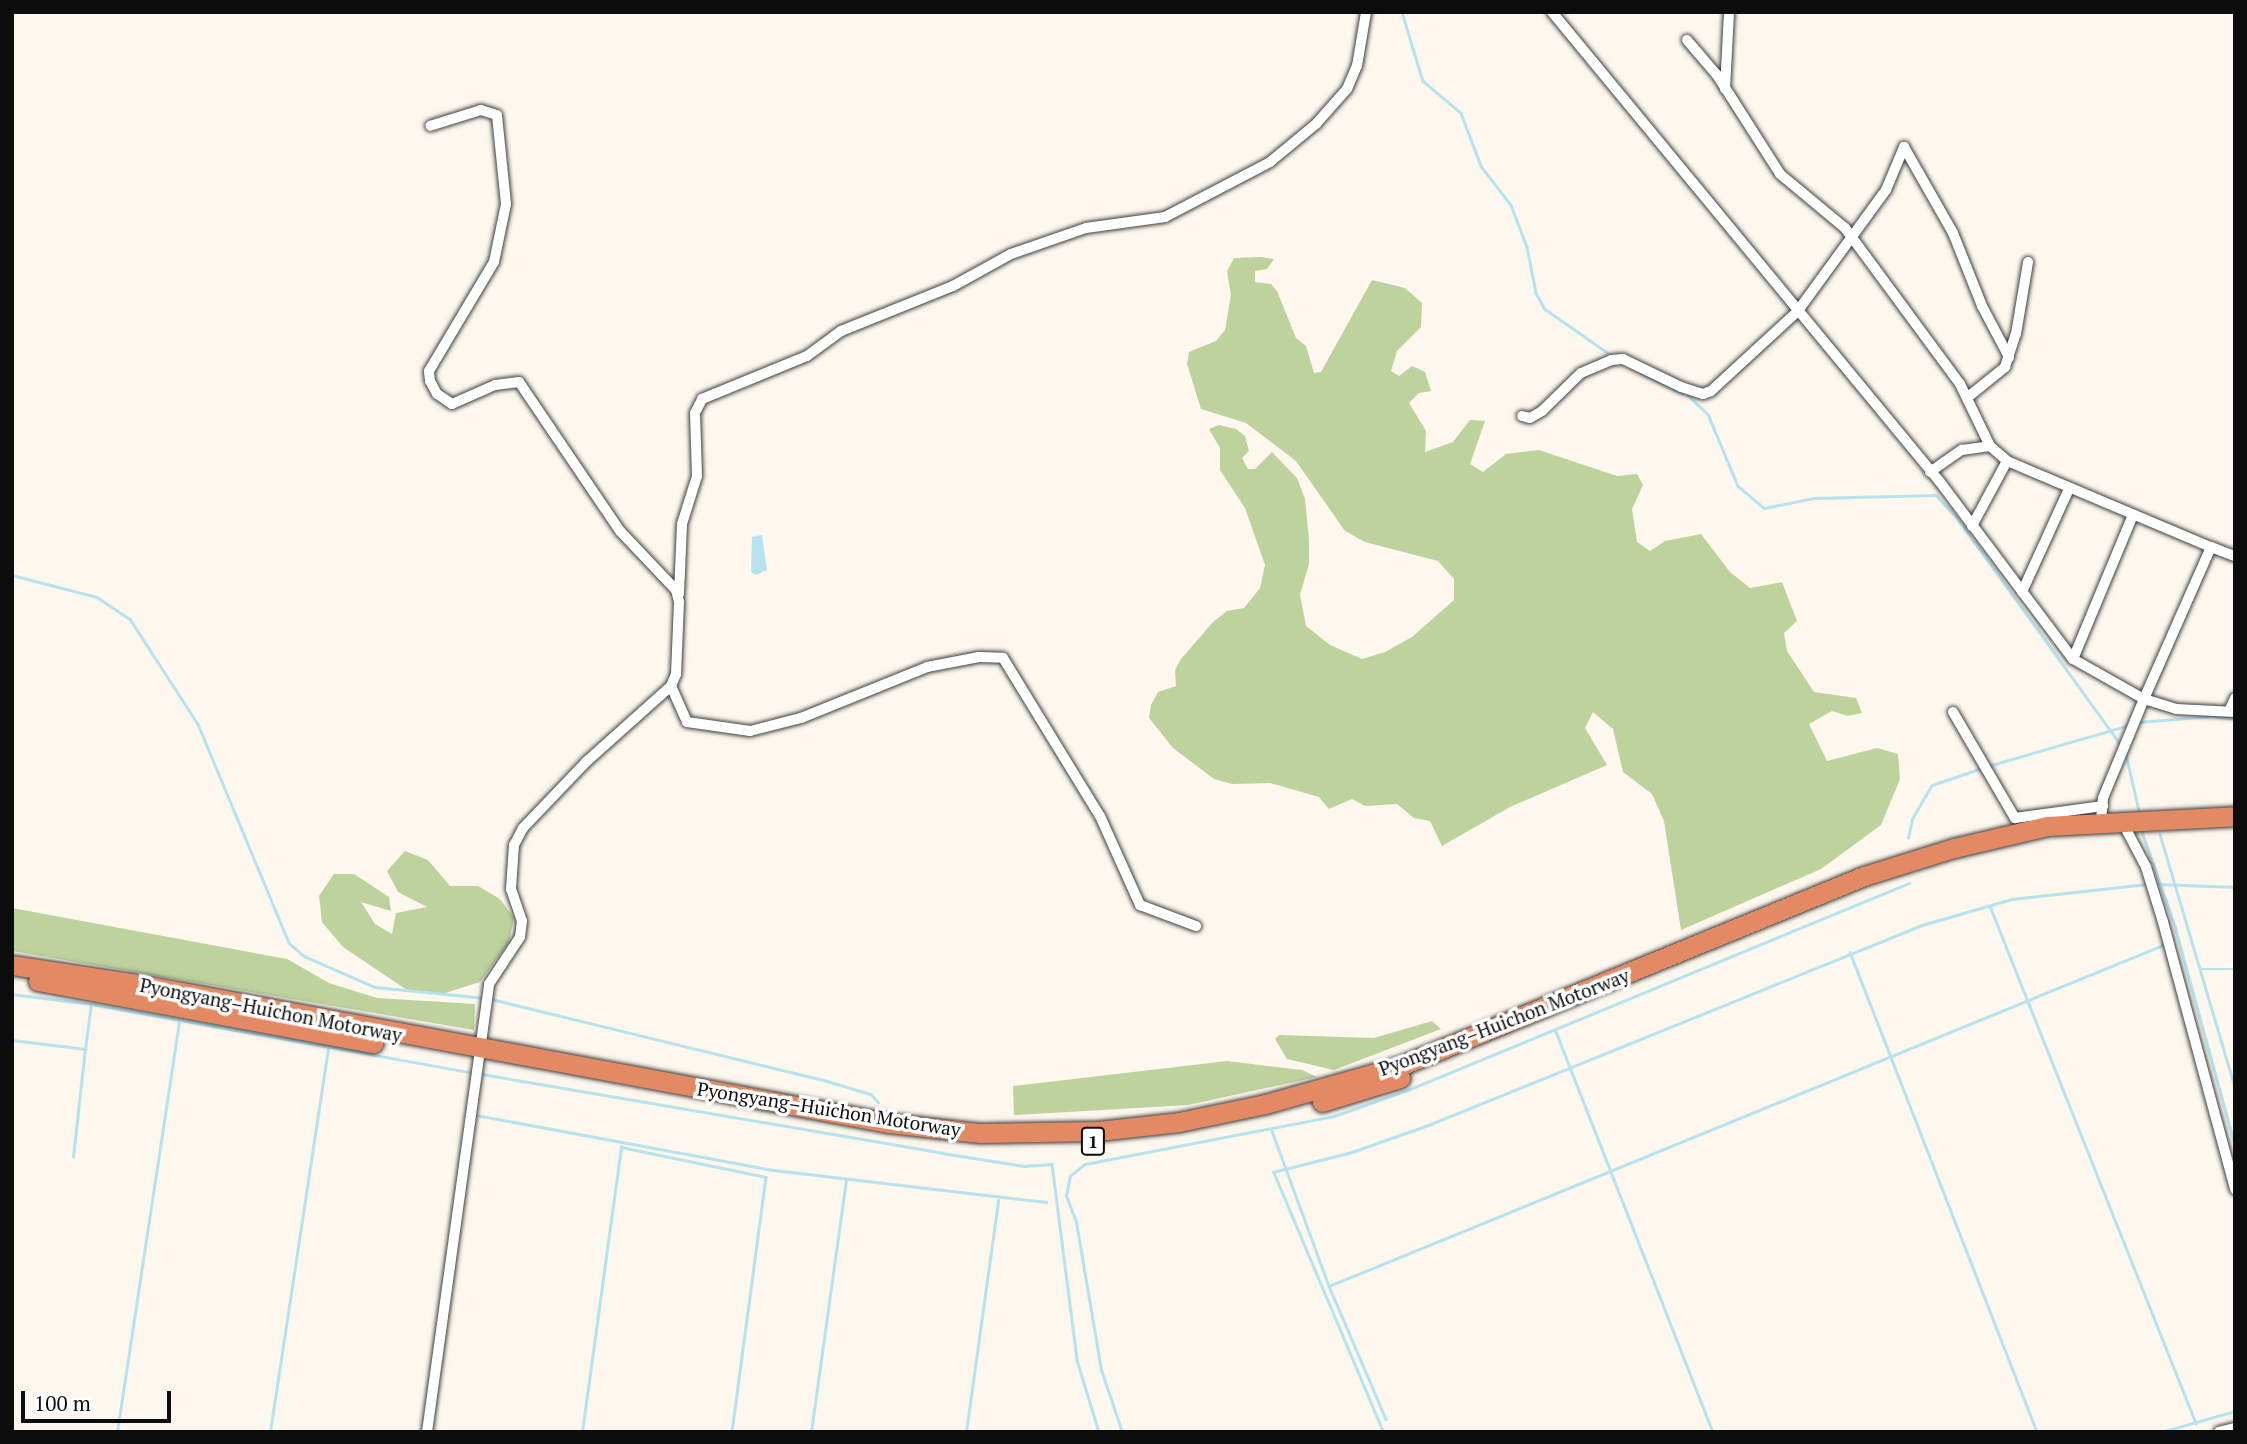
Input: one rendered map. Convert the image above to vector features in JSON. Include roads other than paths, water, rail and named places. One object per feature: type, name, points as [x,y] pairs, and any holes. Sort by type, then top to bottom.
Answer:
[{"type":"highway","name":"Pyongyang–Huichon Motorway","points":[[12,979],[889,1123],[980,1133],[1098,1131],[1180,1122],[1265,1104],[1399,1066],[1864,876],[2002,835],[2102,814],[2138,826],[2235,827]]},
{"type":"highway","name":"Pyongyang–Huichon Motorway","points":[[12,965],[145,985],[479,1056],[840,1123],[990,1144],[1076,1143],[1181,1132],[1268,1117],[1376,1087],[1900,875],[2010,845],[2061,835],[2235,816]]},
{"type":"street","points":[[427,1432],[488,984],[520,937],[522,921],[511,890],[510,860],[523,828],[586,762],[671,686],[676,674],[681,524],[697,476],[695,413],[702,399],[807,356],[841,331],[953,286],[1011,254],[1086,228],[1153,222],[1270,162],[1316,124],[1347,89],[1357,66],[1366,12]]},
{"type":"street","points":[[1553,12],[1930,472],[2073,659],[2144,699],[2176,709],[2232,711],[2235,698]]},
{"type":"street","points":[[1725,89],[1729,12]]},
{"type":"street","points":[[1687,40],[1725,89],[1780,174],[1839,221],[1968,397],[1990,446],[2007,461],[2069,489],[2235,556]]},
{"type":"street","points":[[430,126],[481,110],[497,115],[506,204],[494,262],[429,371],[429,381],[437,394],[452,404],[495,385],[519,383],[621,531],[679,594]]},
{"type":"street","points":[[1522,416],[1530,418],[1542,411],[1581,373],[1611,360],[1623,359],[1670,384],[1703,394],[1711,391],[1797,312],[1886,190],[1904,147],[1941,209],[2009,357]]},
{"type":"street","points":[[1968,397],[1999,374],[2009,357],[2028,262]]},
{"type":"street","points":[[1930,472],[1962,450],[1990,446]]},
{"type":"street","points":[[1972,526],[2007,461]]},
{"type":"street","points":[[2022,592],[2069,489]]},
{"type":"street","points":[[2073,659],[2133,515]]},
{"type":"street","points":[[1953,712],[2015,818],[2102,814],[2144,699],[2211,547]]},
{"type":"street","points":[[671,686],[687,722],[750,731],[801,718],[927,667],[979,657],[1003,658],[1101,816],[1140,905],[1196,926]]},
{"type":"street","points":[[2138,826],[2151,884],[2235,1189]]},
{"type":"street","points":[[2219,1432],[2235,1428]]},
{"type":"water","points":[[762,535],[767,570],[756,575],[751,572],[752,537]]},
{"type":"waterway","points":[[1402,12],[1423,81],[1461,113],[1481,166],[1511,205],[1527,247],[1536,293],[1545,309],[1611,355]]},
{"type":"waterway","points":[[1641,373],[1682,393]]},
{"type":"waterway","points":[[1688,395],[1708,414],[1738,486],[1764,508],[1814,498],[1936,495],[1958,519],[2121,745]]},
{"type":"waterway","points":[[12,575],[97,597],[130,619],[198,724],[289,943],[304,956],[375,987],[485,998]]},
{"type":"waterway","points":[[2139,722],[2212,716],[2235,719]]},
{"type":"waterway","points":[[1988,766],[2129,725]]},
{"type":"waterway","points":[[2126,754],[2140,815]]},
{"type":"waterway","points":[[1908,838],[1912,819],[1932,785],[1982,768]]},
{"type":"waterway","points":[[2141,829],[2175,926],[2235,1146]]},
{"type":"waterway","points":[[2160,834],[2235,1087]]},
{"type":"waterway","points":[[1122,1432],[1101,1370],[1076,1222],[1066,1196],[1070,1176],[1085,1164],[1334,1116],[1408,1090],[1909,883]]},
{"type":"waterway","points":[[1383,1432],[1273,1172],[1352,1152],[1431,1124],[1922,925],[2012,899],[2147,884]]},
{"type":"waterway","points":[[2158,884],[2235,887]]},
{"type":"waterway","points":[[1990,906],[2196,1423]]},
{"type":"waterway","points":[[1329,1286],[2163,945]]},
{"type":"waterway","points":[[1850,952],[2037,1432]]},
{"type":"waterway","points":[[2202,969],[2235,969]]},
{"type":"waterway","points":[[12,994],[91,1004],[475,1073]]},
{"type":"waterway","points":[[491,999],[827,1081],[871,1094],[878,1102]]},
{"type":"waterway","points":[[12,1040],[85,1049],[91,1004]]},
{"type":"waterway","points":[[117,1432],[179,1023]]},
{"type":"waterway","points":[[1555,1029],[1713,1432]]},
{"type":"waterway","points":[[270,1432],[328,1047]]},
{"type":"waterway","points":[[73,1157],[85,1049]]},
{"type":"waterway","points":[[482,1074],[1024,1166],[1052,1164],[1077,1360],[1099,1432]]},
{"type":"waterway","points":[[476,1115],[774,1170],[1046,1202]]},
{"type":"waterway","points":[[1272,1131],[1329,1286],[1386,1419]]},
{"type":"waterway","points":[[621,1147],[766,1177],[732,1432]]},
{"type":"waterway","points":[[582,1432],[621,1147]]},
{"type":"waterway","points":[[811,1432],[846,1180]]},
{"type":"waterway","points":[[966,1432],[998,1200]]},
{"type":"waterway","points":[[2161,1432],[2235,1411]]}]
